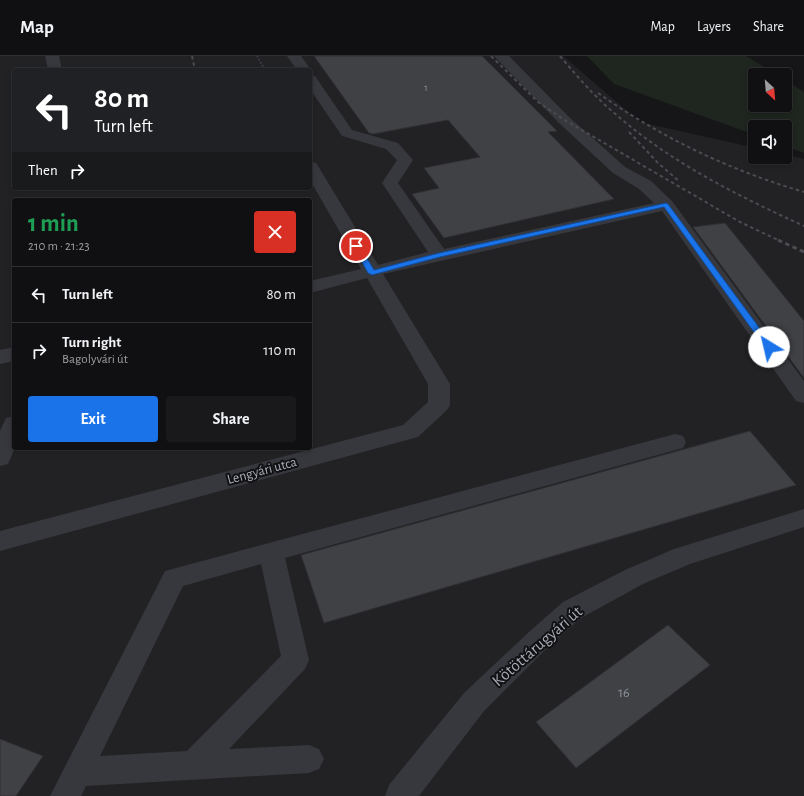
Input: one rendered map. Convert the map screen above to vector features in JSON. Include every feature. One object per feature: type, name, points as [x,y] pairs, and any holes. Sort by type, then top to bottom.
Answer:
[{"type":"street","points":[[52,56],[55,68]]},
{"type":"street","points":[[294,56],[303,68]]},
{"type":"street","points":[[501,56],[563,119],[619,170],[645,185],[666,205],[804,396]]},
{"type":"street","points":[[312,82],[347,133],[392,146],[405,160],[390,183],[439,255]]},
{"type":"street","name":"Lengyári utca","points":[[0,541],[410,431],[439,405],[439,384],[312,169]]},
{"type":"street","points":[[312,287],[372,273],[439,255],[666,205]]},
{"type":"street","points":[[0,357],[12,354]]},
{"type":"street","points":[[0,458],[12,429]]},
{"type":"street","points":[[71,784],[174,578],[675,442]]},
{"type":"street","name":"Kötöttárugyári út","points":[[400,796],[474,702],[539,639],[572,610],[634,577],[683,556],[804,518]]},
{"type":"street","points":[[194,765],[295,660],[271,551]]},
{"type":"street","points":[[71,784],[194,765],[309,759]]},
{"type":"path","points":[[257,56],[264,68]]},
{"type":"shaded area","points":[[0,56],[563,56],[640,122],[748,146],[748,164],[792,164],[792,156],[804,159],[804,796],[0,796]]},
{"type":"shaded area","points":[[587,56],[746,56],[766,68],[748,68],[748,112],[792,112],[792,84],[804,92],[804,153],[792,149],[792,120],[748,120],[748,132],[614,84]]},
{"type":"building","points":[[314,56],[482,56],[557,131],[548,132],[614,199],[444,238],[412,194],[439,188],[424,168],[480,157],[448,120],[373,134],[369,133]]},
{"type":"building","points":[[725,223],[804,321],[804,378],[693,227]]},
{"type":"building","points":[[750,431],[796,485],[324,623],[301,555]]},
{"type":"building","points":[[668,625],[710,665],[576,768],[536,722]]},
{"type":"building","points":[[0,739],[43,756],[16,796],[0,796]]},
{"type":"railway","points":[[192,56],[195,68]]},
{"type":"railway","points":[[491,56],[538,102],[563,119],[740,222],[780,241]]},
{"type":"railway","points":[[560,56],[585,85],[605,105],[656,146],[728,189],[804,226]]},
{"type":"railway","points":[[598,93],[647,124],[697,151],[749,174],[804,192]]},
{"type":"railway","points":[[629,132],[658,163],[680,182]]},
{"type":"railway","points":[[778,240],[804,252]]},
{"type":"route","points":[[356,246],[372,273],[439,255],[666,205],[769,347]]}]
